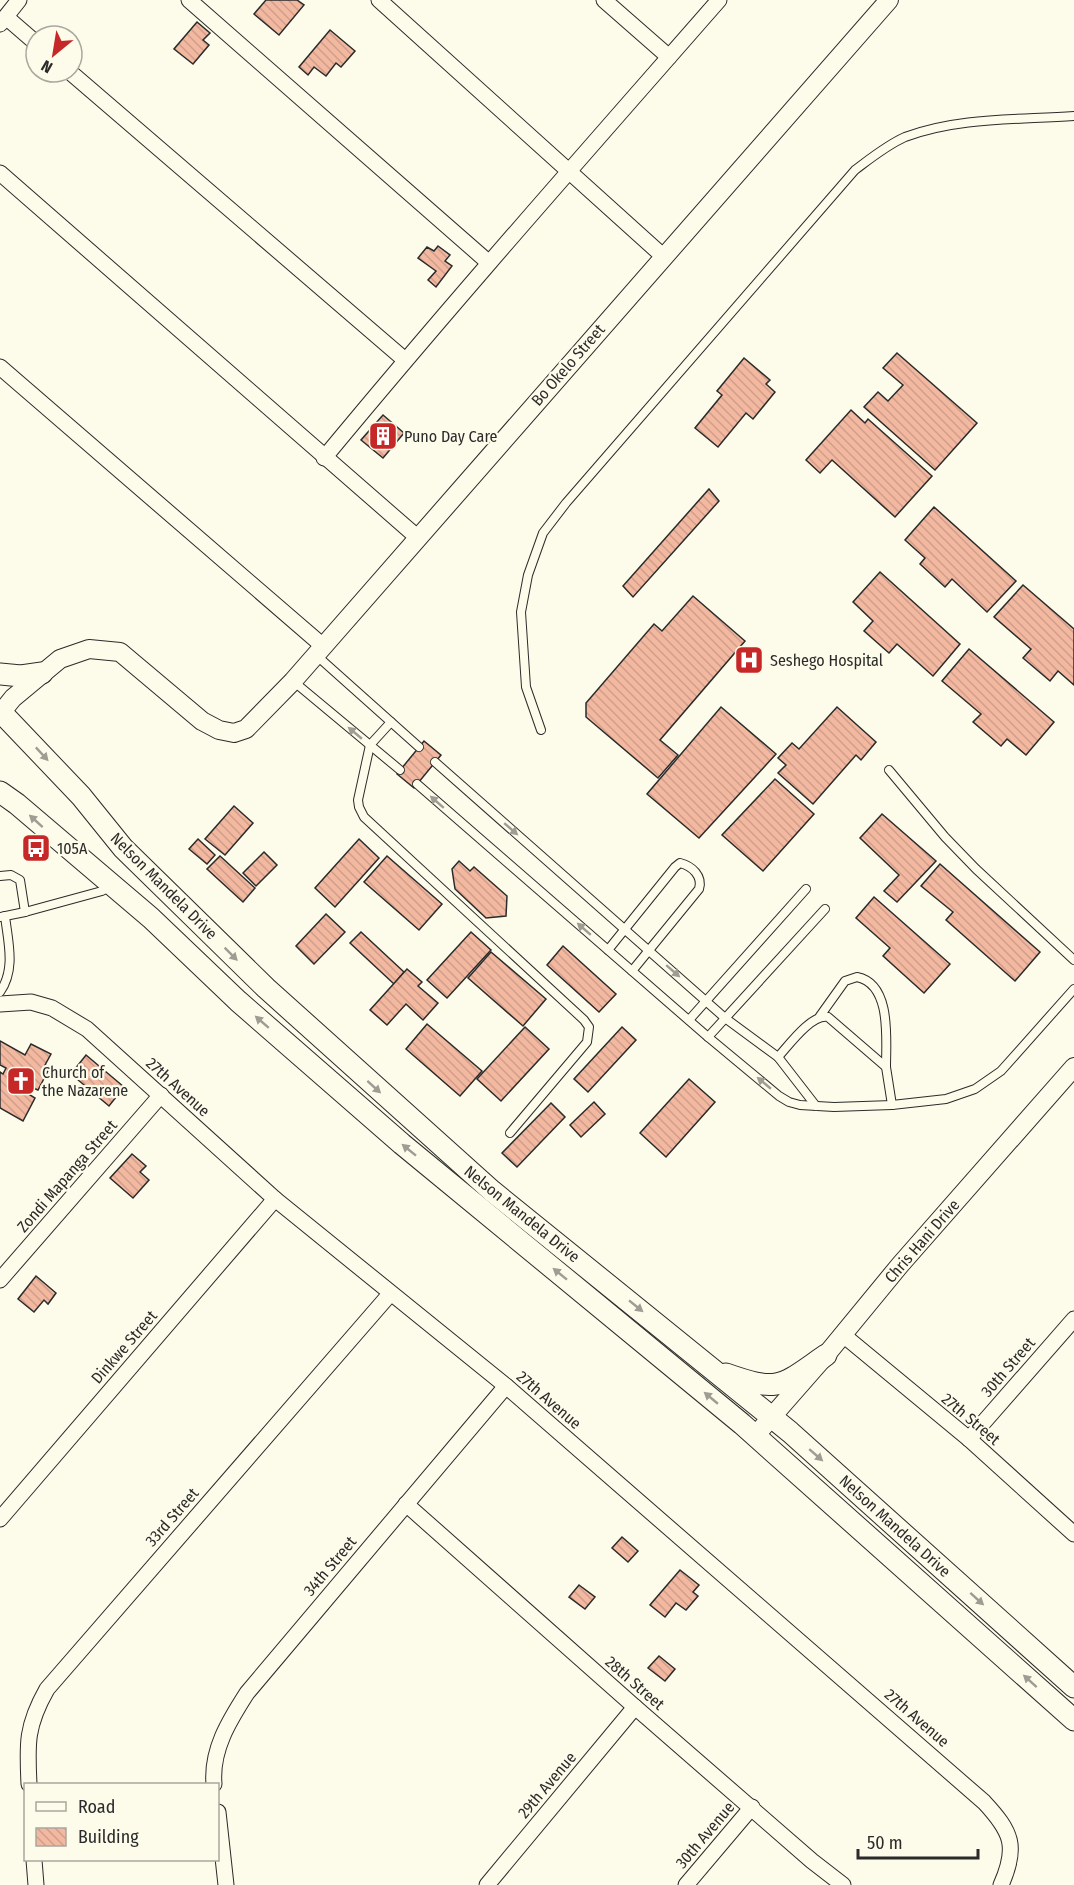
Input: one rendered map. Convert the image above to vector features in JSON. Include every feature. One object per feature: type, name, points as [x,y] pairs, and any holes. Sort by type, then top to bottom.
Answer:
[{"type":"main road","points":[[0,674],[21,676],[42,673]]},
{"type":"main road","name":"Nelson Mandela Drive","points":[[0,712],[81,796],[123,848],[266,988],[417,1126],[492,1191],[772,1417],[919,1546],[1074,1687]]},
{"type":"main road","name":"Nelson Mandela Drive","points":[[0,792],[151,918],[238,1001],[402,1144],[755,1436],[1074,1720]]},
{"type":"main road","points":[[714,1370],[754,1383],[773,1386],[788,1381],[826,1355]]},
{"type":"street","points":[[19,0],[3,20],[24,34]]},
{"type":"street","points":[[189,0],[488,262]]},
{"type":"street","points":[[379,0],[664,256]]},
{"type":"street","points":[[604,0],[669,57]]},
{"type":"street","points":[[324,458],[488,262],[719,0]]},
{"type":"street","name":"Bo Okelo Street","points":[[42,673],[60,659],[89,649],[120,652],[202,721],[219,730],[234,733],[246,729],[320,651],[417,537],[889,0]]},
{"type":"street","points":[[84,84],[405,360]]},
{"type":"street","points":[[0,174],[417,537]]},
{"type":"street","points":[[0,367],[320,651]]},
{"type":"street","points":[[0,712],[42,673]]},
{"type":"street","name":"27th Avenue","points":[[0,1004],[31,1002],[52,1008],[87,1029],[276,1199],[506,1386],[984,1802],[998,1816],[1009,1833],[1012,1850],[1009,1868],[1001,1885]]},
{"type":"street","name":"Chris Hani Drive","points":[[755,1436],[900,1265],[1074,1067]]},
{"type":"street","name":"Zondi Mapanga Street","points":[[0,1280],[161,1095]]},
{"type":"street","name":"Dinkwe Street","points":[[0,1519],[276,1199]]},
{"type":"street","name":"33rd Street","points":[[29,1783],[27,1746],[34,1711],[46,1689],[390,1294]]},
{"type":"street","name":"30th Street","points":[[969,1439],[1074,1318]]},
{"type":"street","name":"27th Street","points":[[842,1334],[969,1439],[1074,1534]]},
{"type":"street","name":"34th Street","points":[[214,1783],[217,1754],[226,1724],[247,1693],[506,1386]]},
{"type":"street","name":"28th Street","points":[[406,1504],[812,1861],[843,1885]]},
{"type":"street","name":"29th Avenue","points":[[487,1885],[636,1707]]},
{"type":"street","name":"30th Avenue","points":[[686,1885],[752,1808]]},
{"type":"street","points":[[219,1821],[226,1885]]},
{"type":"street","points":[[34,1861],[36,1885]]},
{"type":"lane","points":[[541,730],[526,687],[521,612],[528,575],[543,533],[589,476],[855,170],[883,149],[904,138],[955,124],[1074,116]]},
{"type":"lane","points":[[320,651],[419,747]]},
{"type":"lane","points":[[293,681],[400,770]]},
{"type":"lane","points":[[391,722],[370,745],[358,800],[358,807],[364,818],[589,1027],[587,1042],[510,1133]]},
{"type":"lane","points":[[435,762],[725,1018],[778,1057],[816,1106]]},
{"type":"lane","points":[[889,770],[975,869],[1074,960]]},
{"type":"lane","points":[[417,784],[708,1037],[789,1102],[800,1105],[855,1107],[892,1105],[962,1095],[987,1083],[1001,1071],[1074,989]]},
{"type":"lane","points":[[608,950],[675,867],[680,863],[685,864],[700,876],[699,889],[632,971]]},
{"type":"lane","points":[[0,876],[11,874],[20,880],[25,912]]},
{"type":"lane","points":[[0,992],[9,977],[10,966],[2,916],[102,891],[112,886]]},
{"type":"lane","points":[[689,1020],[806,889]]},
{"type":"lane","points":[[708,1037],[825,909]]},
{"type":"lane","points":[[778,1057],[810,1022],[820,1016],[844,981],[857,977],[868,982],[881,999],[885,1012],[886,1067],[892,1105]]},
{"type":"lane","points":[[820,1016],[833,1020],[886,1067]]},
{"type":"building","points":[[266,0],[297,0],[304,5],[279,35],[254,14]]},
{"type":"building","points":[[197,22],[210,33],[203,40],[209,45],[193,64],[174,49]]},
{"type":"building","points":[[330,30],[355,51],[341,67],[336,63],[326,76],[314,67],[308,75],[299,67]]},
{"type":"building","points":[[438,246],[450,255],[445,261],[452,266],[436,287],[428,280],[436,271],[418,258],[427,247],[434,251]]},
{"type":"building","points":[[897,353],[977,423],[935,470],[864,407],[878,392],[888,401],[903,385],[883,368]]},
{"type":"building","points":[[744,358],[770,380],[766,384],[775,392],[753,419],[746,413],[718,447],[695,428],[722,395],[717,391]]},
{"type":"building","points":[[851,410],[865,423],[868,419],[932,476],[895,517],[832,460],[820,473],[806,460]]},
{"type":"building","name":"Puno Day Care","points":[[383,415],[404,433],[383,458],[361,440]]},
{"type":"building","points":[[709,489],[719,501],[633,597],[623,586]]},
{"type":"building","points":[[934,507],[1016,581],[987,612],[952,579],[945,587],[920,564],[925,558],[905,540]]},
{"type":"building","points":[[880,572],[960,644],[933,676],[897,644],[889,653],[864,631],[873,621],[853,602]]},
{"type":"building","points":[[1023,585],[1074,629],[1074,685],[1058,671],[1050,681],[1023,658],[1031,649],[994,617]]},
{"type":"building","points":[[693,596],[745,641],[660,740],[678,755],[658,778],[586,717],[586,703],[654,624],[662,631]]},
{"type":"building","points":[[969,649],[1054,722],[1026,755],[1007,739],[1001,746],[973,722],[981,714],[942,681]]},
{"type":"building","points":[[721,707],[776,754],[699,838],[647,794]]},
{"type":"building","points":[[837,707],[876,742],[861,760],[856,755],[813,804],[778,773],[786,765],[778,758],[792,743],[799,749]]},
{"type":"building","points":[[424,741],[441,755],[414,788],[397,774]]},
{"type":"building","points":[[775,779],[814,814],[763,871],[722,835]]},
{"type":"building","points":[[234,806],[253,823],[225,855],[205,839]]},
{"type":"building","points":[[882,814],[936,861],[897,902],[884,891],[899,875],[860,838]]},
{"type":"building","points":[[198,839],[215,855],[207,864],[189,849]]},
{"type":"building","points":[[359,839],[379,858],[335,907],[315,888]]},
{"type":"building","points":[[264,852],[277,865],[256,886],[243,873]]},
{"type":"building","points":[[220,856],[255,888],[243,902],[207,869]]},
{"type":"building","points":[[387,856],[442,904],[419,930],[364,882]]},
{"type":"building","points":[[459,861],[470,871],[474,867],[507,896],[506,916],[486,918],[455,889],[452,869]]},
{"type":"building","points":[[940,864],[1040,952],[1015,981],[946,920],[953,912],[921,886]]},
{"type":"building","points":[[874,897],[950,964],[924,993],[883,956],[890,948],[856,918]]},
{"type":"building","points":[[326,914],[345,932],[314,964],[296,946]]},
{"type":"building","points":[[361,932],[404,972],[394,984],[350,943]]},
{"type":"building","points":[[471,932],[491,950],[447,998],[427,980]]},
{"type":"building","points":[[563,946],[616,994],[599,1012],[547,965]]},
{"type":"building","points":[[491,952],[546,999],[523,1026],[468,978]]},
{"type":"building","points":[[407,969],[422,982],[418,986],[438,1003],[423,1020],[406,1004],[387,1025],[370,1010]]},
{"type":"building","points":[[427,1024],[482,1071],[460,1096],[406,1049]]},
{"type":"building","points":[[525,1027],[549,1049],[501,1101],[477,1079]]},
{"type":"building","points":[[622,1027],[636,1040],[588,1092],[574,1079]]},
{"type":"building","name":"Church of the Nazarene","points":[[0,1041],[25,1055],[31,1044],[51,1054],[45,1065],[50,1067],[38,1090],[33,1088],[30,1095],[35,1098],[23,1121],[0,1108],[0,1072],[3,1074],[6,1068],[0,1065]]},
{"type":"building","points":[[86,1055],[124,1087],[109,1106],[71,1074]]},
{"type":"building","points":[[689,1079],[715,1102],[666,1157],[640,1133]]},
{"type":"building","points":[[594,1102],[605,1114],[581,1137],[570,1125]]},
{"type":"building","points":[[551,1103],[565,1117],[517,1167],[502,1153]]},
{"type":"building","points":[[132,1154],[146,1166],[140,1172],[149,1180],[133,1198],[110,1178]]},
{"type":"building","points":[[36,1276],[56,1293],[48,1304],[44,1300],[34,1312],[18,1299]]},
{"type":"building","points":[[622,1537],[638,1551],[628,1562],[612,1548]]},
{"type":"building","points":[[680,1570],[699,1585],[693,1592],[698,1596],[686,1610],[676,1603],[665,1617],[650,1605]]},
{"type":"building","points":[[579,1585],[595,1597],[585,1609],[569,1597]]},
{"type":"building","points":[[659,1656],[675,1669],[665,1681],[648,1668]]},
{"type":"place","name":"Puno Day Care","points":[[383,436]]},
{"type":"place","name":"Seshego Hospital","points":[[749,660]]},
{"type":"place","name":"105A","points":[[36,848]]},
{"type":"place","name":"Church of the Nazarene","points":[[21,1081]]}]
